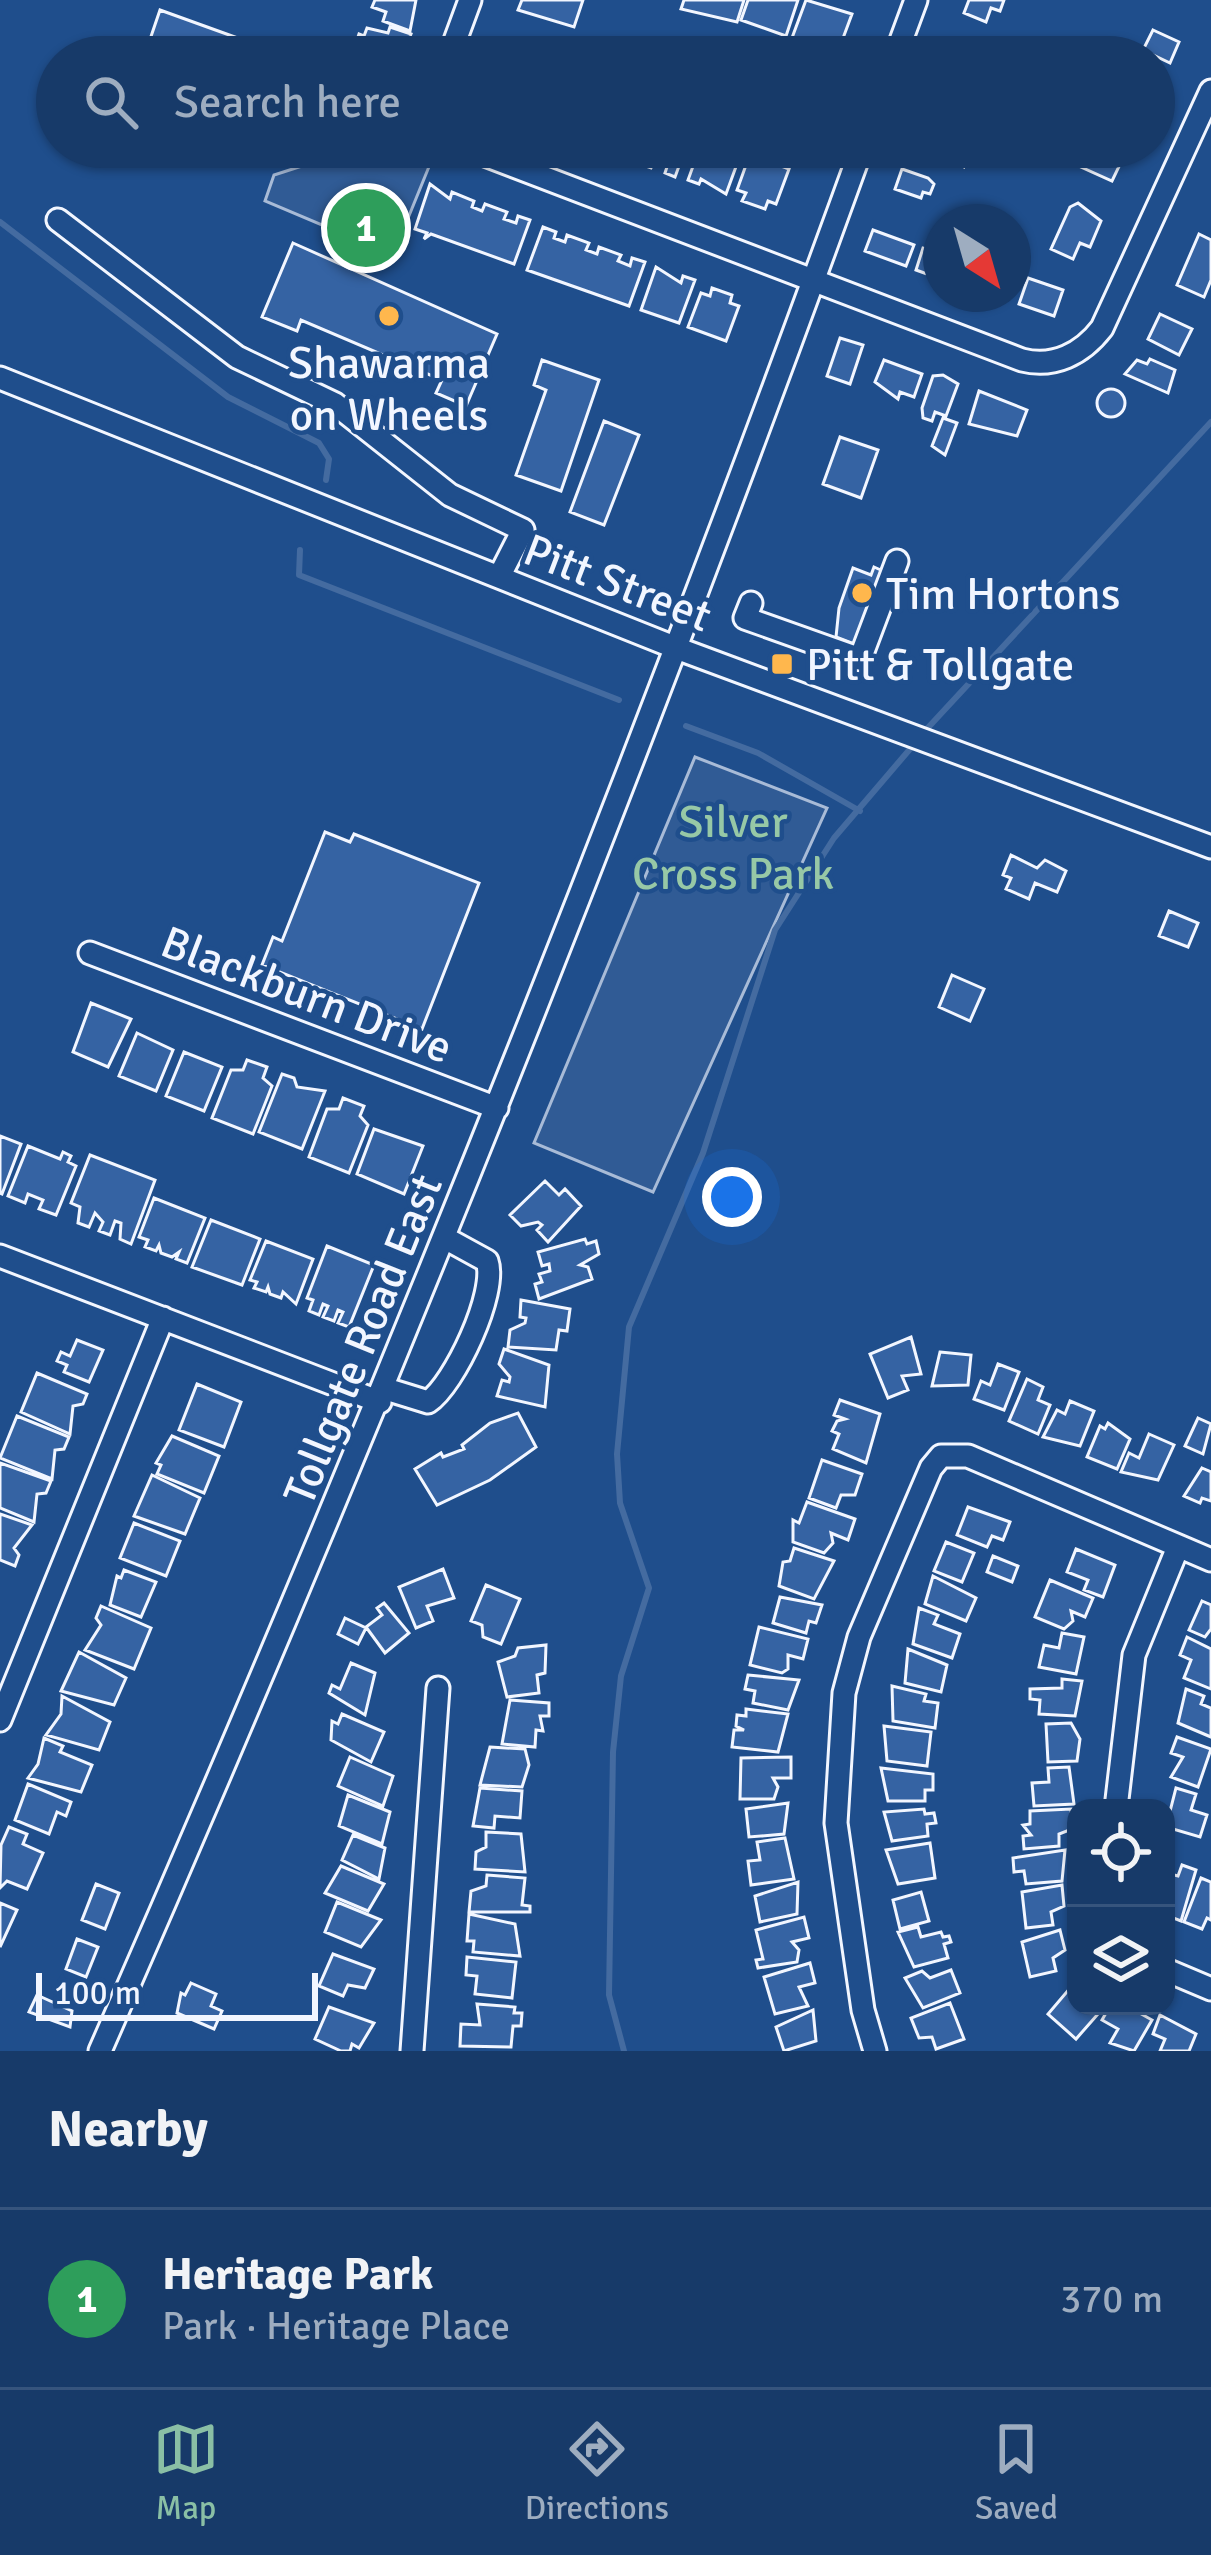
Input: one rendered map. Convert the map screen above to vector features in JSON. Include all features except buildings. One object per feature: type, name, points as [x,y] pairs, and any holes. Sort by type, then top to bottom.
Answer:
[{"type":"street","points":[[457,36],[470,0]]},
{"type":"street","points":[[903,36],[916,0]]},
{"type":"street","points":[[520,168],[1022,360],[1052,362],[1075,354],[1102,328],[1211,91]]},
{"type":"street","name":"Tollgate Road East","points":[[100,2051],[383,1396],[679,649],[854,168]]},
{"type":"street","points":[[58,220],[237,358],[334,404],[450,495],[523,530],[499,577]]},
{"type":"street","name":"Pitt Street","points":[[0,378],[679,649],[1211,847]]},
{"type":"street","points":[[751,603],[745,618],[860,659],[897,561]]},
{"type":"street","name":"Blackburn Drive","points":[[90,953],[497,1108]]},
{"type":"street","points":[[0,1256],[383,1396],[428,1402],[446,1389],[490,1287],[487,1261],[446,1238]]},
{"type":"street","points":[[0,1720],[163,1318]]},
{"type":"street","points":[[875,2051],[863,2010],[836,1823],[844,1693],[859,1637],[919,1490],[941,1456],[968,1456],[1211,1560]]},
{"type":"street","points":[[1117,1799],[1135,1655],[1178,1546]]},
{"type":"street","points":[[412,2051],[438,1688]]},
{"type":"street","points":[[1175,1974],[1211,1989]]},
{"type":"green space","points":[[296,168],[428,168],[393,255],[265,201],[274,175]]},
{"type":"green space","name":"Silver Cross Park","points":[[695,757],[827,808],[653,1192],[534,1143]]},
{"type":"waterway","points":[[0,222],[228,397],[319,443],[329,459],[326,480]]},
{"type":"waterway","points":[[924,732],[1211,422]]},
{"type":"waterway","points":[[300,550],[299,575],[619,700]]},
{"type":"waterway","points":[[686,726],[758,753],[860,811]]},
{"type":"waterway","points":[[624,2051],[609,1995],[613,1752],[621,1676],[649,1588],[620,1503],[617,1454],[629,1327],[703,1153],[775,930],[834,838],[916,742]]},
{"type":"place","name":"Heritage Park","points":[[366,228]]},
{"type":"place","name":"Shawarma on Wheels","points":[[389,316]]},
{"type":"place","name":"Tim Hortons","points":[[862,593]]},
{"type":"place","name":"Pitt & Tollgate","points":[[782,664]]}]
